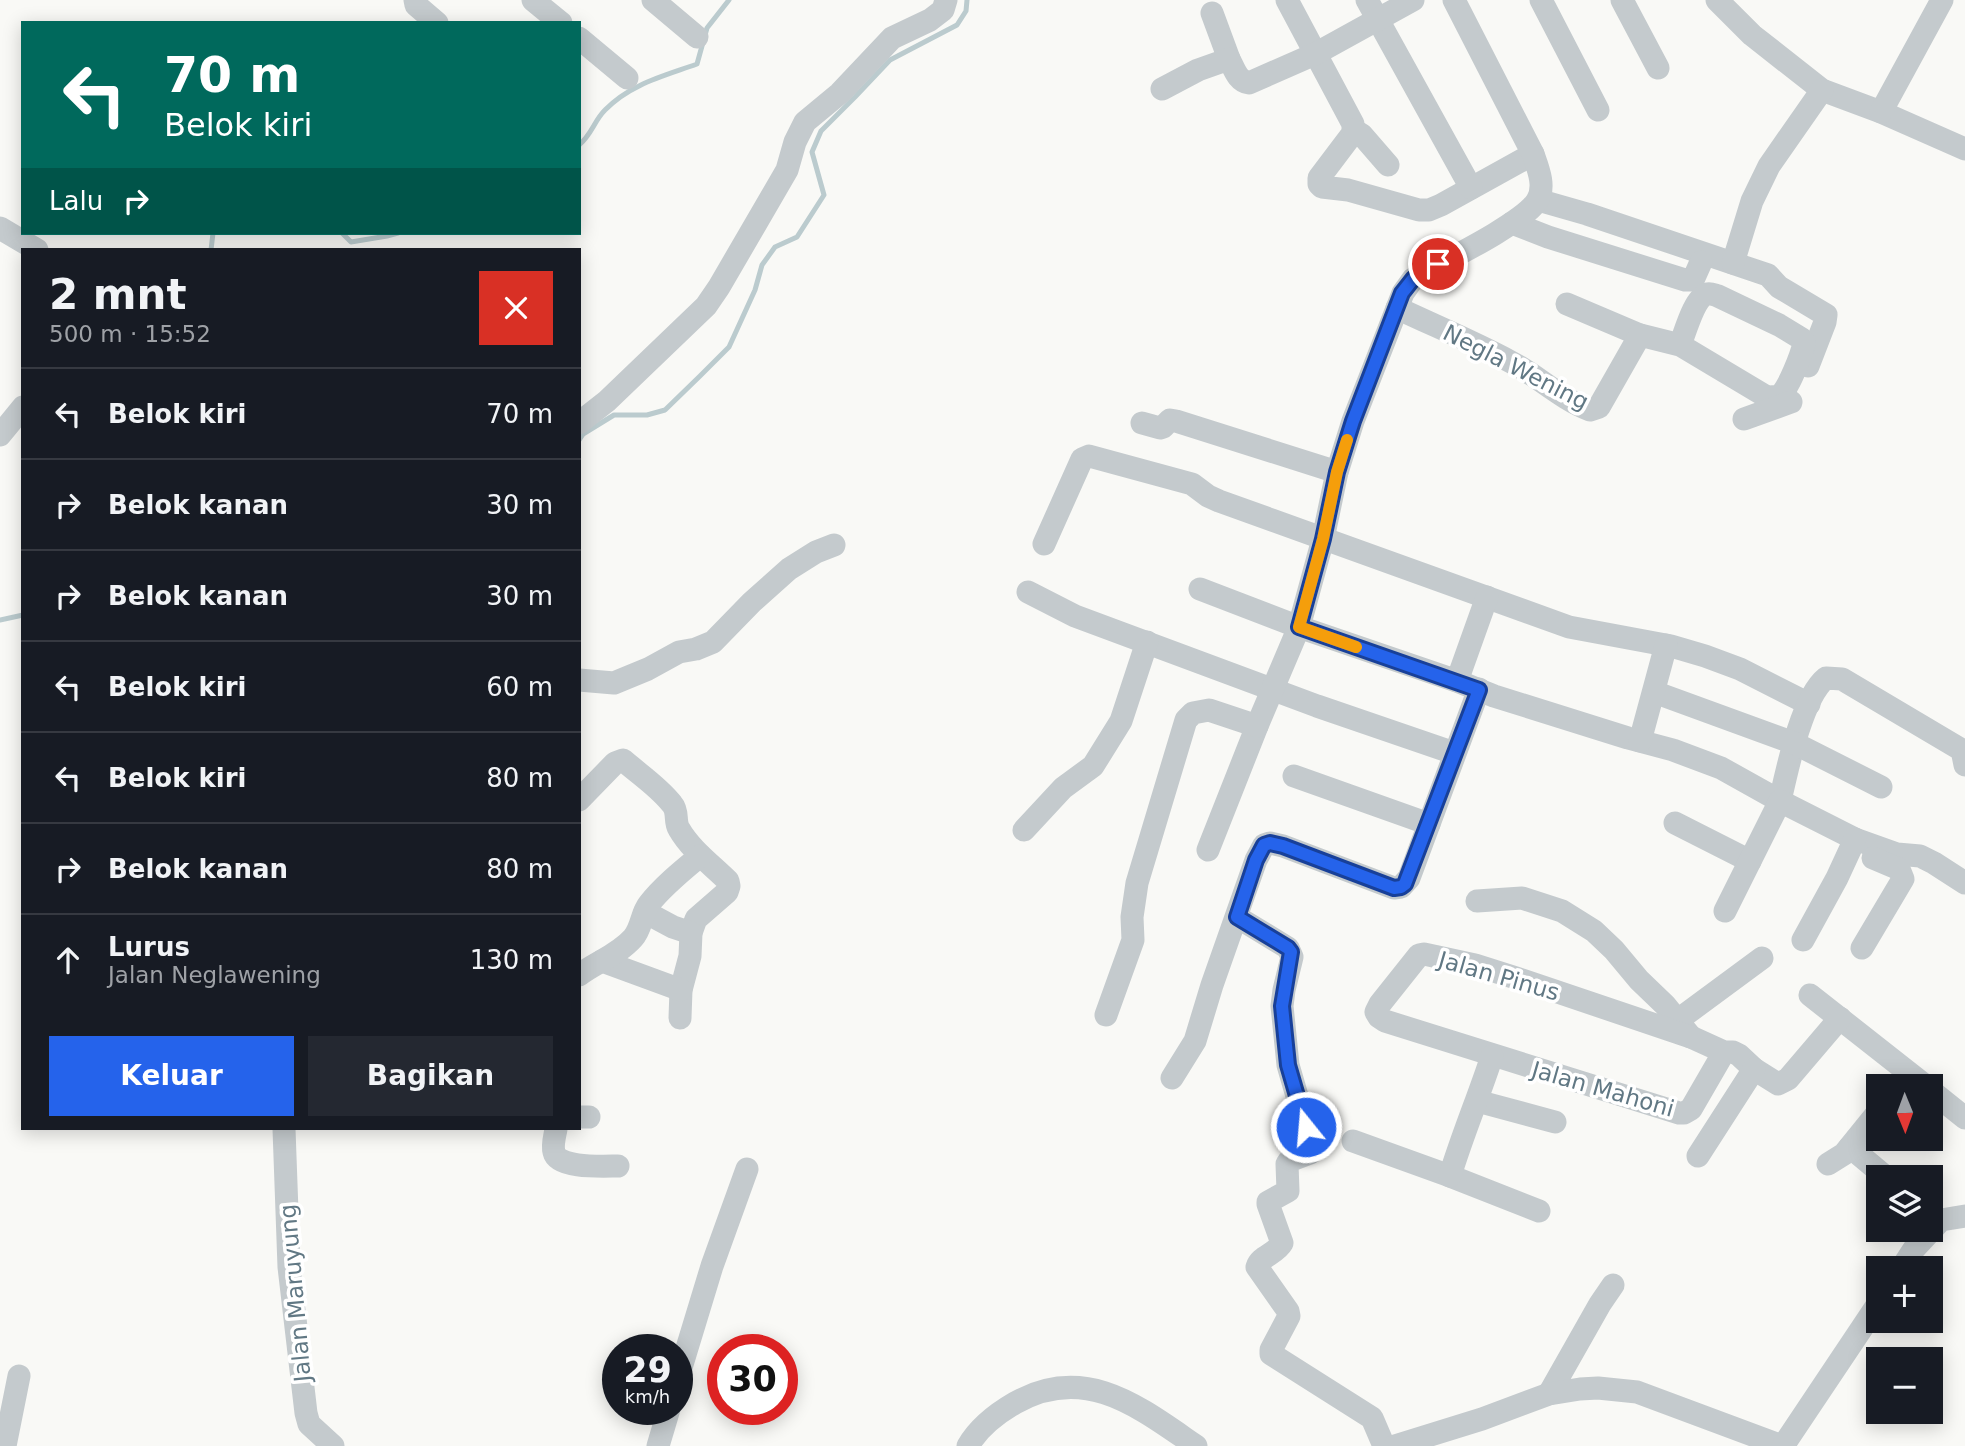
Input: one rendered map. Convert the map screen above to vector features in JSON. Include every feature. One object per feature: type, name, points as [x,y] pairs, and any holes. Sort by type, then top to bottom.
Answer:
[{"type":"street","points":[[533,0],[559,21]]},
{"type":"street","points":[[653,0],[697,37]]},
{"type":"street","points":[[581,421],[706,306],[787,170],[795,142],[805,122],[840,93],[892,38],[930,20],[943,10],[946,0]]},
{"type":"street","points":[[1287,0],[1353,124],[1354,130],[1319,178],[1322,187],[1348,190],[1419,210],[1429,210],[1533,154]]},
{"type":"street","points":[[1212,13],[1229,59],[1239,78],[1247,83],[1315,54],[1373,9],[1413,0]]},
{"type":"street","points":[[1208,850],[1299,627],[1323,539],[1337,472],[1353,421],[1402,293],[1413,279],[1512,223],[1538,200],[1540,173],[1533,154],[1454,0]]},
{"type":"street","points":[[1541,0],[1598,110]]},
{"type":"street","points":[[1622,0],[1658,68]]},
{"type":"street","points":[[1717,0],[1752,35],[1822,90],[1881,112],[1965,149]]},
{"type":"street","points":[[1881,112],[1942,0]]},
{"type":"street","points":[[415,3],[435,21]]},
{"type":"street","points":[[1373,9],[1471,188]]},
{"type":"street","points":[[581,40],[627,78]]},
{"type":"street","points":[[1162,89],[1198,70],[1229,59]]},
{"type":"street","points":[[1733,263],[1752,201],[1769,166],[1822,90]]},
{"type":"street","points":[[1354,130],[1362,135],[1388,165]]},
{"type":"street","points":[[1538,200],[1768,275],[1779,287],[1826,315],[1801,391],[1791,402],[1744,419]]},
{"type":"street","points":[[1512,223],[1689,281],[1694,279],[1702,262]]},
{"type":"street","points":[[0,228],[34,248]]},
{"type":"street","points":[[1567,304],[1640,335],[1680,345],[1767,397],[1780,396],[1784,391],[1804,343],[1802,339],[1779,326],[1709,294],[1703,296],[1694,309],[1680,345]]},
{"type":"street","name":"Negla Wening","points":[[1397,308],[1509,361],[1541,379],[1562,396],[1590,410],[1599,407],[1640,335]]},
{"type":"street","points":[[0,435],[21,409]]},
{"type":"street","points":[[1142,423],[1163,428],[1170,419],[1337,472]]},
{"type":"street","points":[[1045,544],[1082,458],[1089,456],[1192,484],[1219,502],[1569,627],[1666,645],[1705,656],[1740,669],[1809,704]]},
{"type":"street","points":[[581,680],[614,683],[679,652],[713,642],[789,569],[816,552],[834,545]]},
{"type":"street","points":[[1200,589],[1299,627],[1519,704],[1673,750],[1721,768],[1899,869],[1902,875],[1901,884],[1863,948]]},
{"type":"street","points":[[1028,592],[1074,616],[1317,706],[1454,752]]},
{"type":"street","points":[[1457,681],[1487,597]]},
{"type":"street","points":[[1024,830],[1063,788],[1093,766],[1121,721],[1147,642]]},
{"type":"street","points":[[1640,741],[1666,645]]},
{"type":"street","points":[[1725,911],[1780,801],[1794,743],[1813,693],[1823,681],[1833,677],[1840,678],[1962,750],[1965,765]]},
{"type":"street","points":[[1172,1078],[1195,1041],[1256,860],[1265,844],[1283,846],[1394,888],[1401,887],[1409,878],[1479,690]]},
{"type":"street","points":[[1654,692],[1794,743],[1881,787]]},
{"type":"street","points":[[1106,1015],[1132,940],[1137,883],[1186,720],[1193,713],[1209,710],[1257,726]]},
{"type":"street","points":[[581,798],[615,763],[623,760],[676,808],[680,831],[700,856],[728,881],[727,892],[696,919],[691,933],[690,956],[681,990],[680,1018]]},
{"type":"street","points":[[1294,776],[1429,824]]},
{"type":"street","points":[[1675,823],[1750,861]]},
{"type":"street","points":[[1853,844],[1920,856],[1965,883]]},
{"type":"street","points":[[1803,940],[1853,844]]},
{"type":"street","points":[[581,974],[623,948],[642,925],[647,905],[700,856]]},
{"type":"street","points":[[1478,901],[1522,898],[1562,911],[1594,931],[1685,1029],[1762,958]]},
{"type":"street","points":[[645,912],[691,933]]},
{"type":"street","points":[[1237,917],[1291,952],[1282,1006],[1288,1065],[1312,1149],[1310,1153],[1289,1161],[1289,1191],[1268,1202],[1282,1243],[1256,1267],[1289,1316],[1271,1354],[1372,1418],[1384,1446]]},
{"type":"street","name":"Jalan Pinus","points":[[1492,1056],[1385,1021],[1377,1015],[1380,1004],[1419,955],[1475,965],[1685,1029],[1724,1052],[1738,1055],[1776,1084],[1782,1083],[1794,1072],[1840,1018]]},
{"type":"street","points":[[602,961],[681,990]]},
{"type":"street","points":[[1810,995],[1904,1074]]},
{"type":"street","name":"Jalan Mahoni","points":[[1492,1056],[1684,1113],[1690,1109],[1724,1052]]},
{"type":"street","points":[[1450,1176],[1492,1056]]},
{"type":"street","points":[[1698,1156],[1754,1069]]},
{"type":"street","points":[[1477,1101],[1555,1122]]},
{"type":"street","points":[[1943,1103],[1965,1118]]},
{"type":"street","points":[[1828,1164],[1839,1159],[1866,1127]]},
{"type":"street","name":"Jalan Maruyung","points":[[284,1130],[289,1267],[306,1413],[309,1424],[333,1446]]},
{"type":"street","points":[[556,1130],[554,1150],[559,1159],[582,1166],[618,1167]]},
{"type":"street","points":[[1353,1141],[1539,1211]]},
{"type":"street","points":[[1850,1147],[1871,1165]]},
{"type":"street","points":[[691,1334],[712,1266],[747,1169]]},
{"type":"street","points":[[1943,1216],[1965,1216]]},
{"type":"street","points":[[1549,1394],[1613,1285]]},
{"type":"street","points":[[1395,1446],[1482,1419],[1549,1394],[1598,1388],[1637,1392],[1782,1446],[1866,1322]]},
{"type":"street","points":[[5,1446],[19,1376]]},
{"type":"street","points":[[968,1446],[981,1428],[1012,1404],[1043,1391],[1067,1386],[1111,1394],[1141,1408],[1196,1446]]},
{"type":"street","points":[[658,1446],[664,1425]]},
{"type":"waterway","points":[[581,143],[605,110],[625,94],[648,82],[697,64],[707,28],[729,0]]},
{"type":"waterway","points":[[581,437],[614,415],[647,415],[665,410],[729,347],[755,290],[762,265],[775,247],[797,237],[824,195],[812,152],[821,131],[890,60],[957,25],[966,11],[967,0]]},
{"type":"waterway","points":[[211,248],[213,235]]},
{"type":"waterway","points":[[344,235],[351,242],[391,235]]},
{"type":"waterway","points":[[0,620],[21,615]]},
{"type":"slow traffic","points":[[1347,440],[1299,627],[1356,647]]},
{"type":"route","points":[[1306,1127],[1288,1065],[1282,1006],[1291,952],[1237,917],[1256,860],[1264,845],[1270,843],[1394,888],[1405,884],[1479,690],[1299,627],[1323,539],[1337,472],[1353,421],[1402,293],[1413,279],[1438,264]]}]
